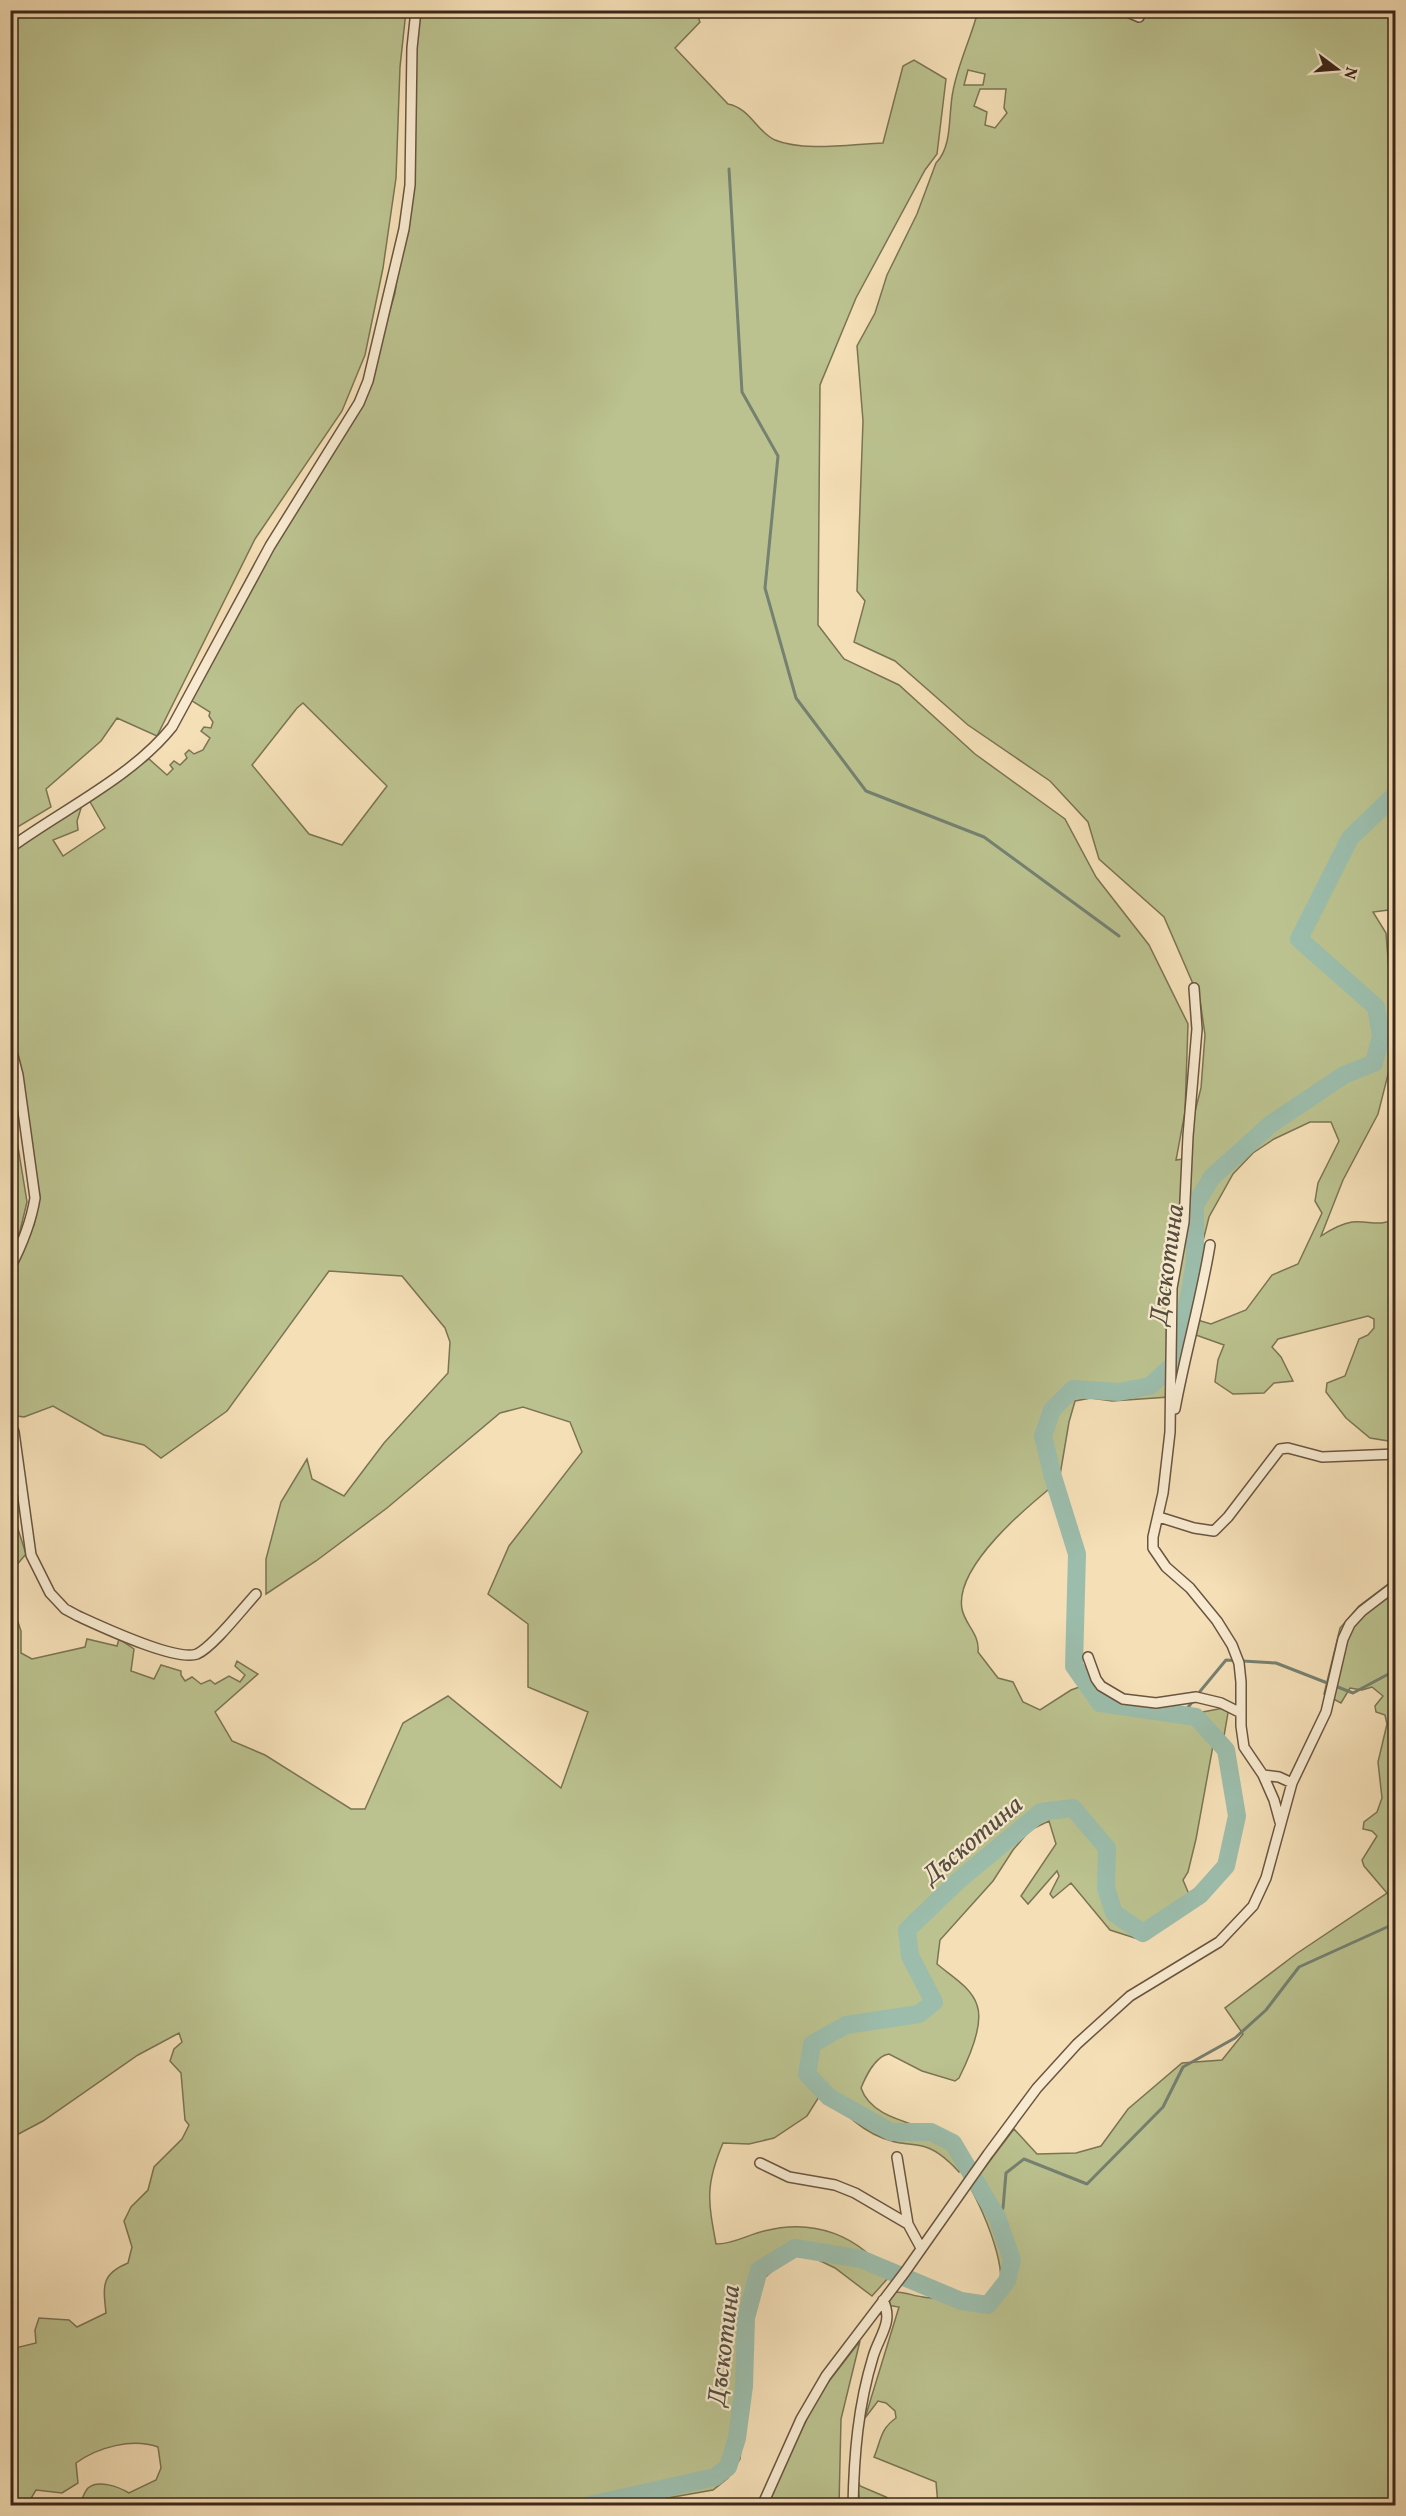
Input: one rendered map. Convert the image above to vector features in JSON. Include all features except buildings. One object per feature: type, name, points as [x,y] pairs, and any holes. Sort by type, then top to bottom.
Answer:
[{"type":"street","points":[[10,848],[156,748],[172,727],[270,546],[359,403],[368,381],[407,207],[410,185],[412,48],[416,10]]},
{"type":"street","points":[[1124,10],[1139,17]]},
{"type":"street","points":[[1170,1432],[1172,1288],[1184,1222],[1197,1029],[1194,988]]},
{"type":"street","points":[[10,1044],[20,1086],[35,1198],[32,1217],[22,1245],[10,1268]]},
{"type":"street","points":[[1210,1245],[1170,1432],[1153,1548],[1166,1567],[1190,1588],[1217,1620],[1232,1645],[1240,1672],[1244,1747],[1263,1775],[1281,1824]]},
{"type":"street","points":[[10,1424],[14,1432],[31,1555],[51,1593],[65,1609],[78,1617],[159,1649],[181,1655],[197,1654],[212,1642],[256,1594]]},
{"type":"street","points":[[1159,1517],[1194,1528],[1214,1531],[1228,1517],[1280,1449],[1288,1448],[1332,1458],[1395,1454]]},
{"type":"street","points":[[762,2505],[801,2419],[826,2376],[905,2272],[975,2171],[1037,2088],[1077,2044],[1130,1996],[1219,1942],[1242,1920],[1260,1894],[1292,1783],[1326,1712],[1343,1640],[1350,1624],[1395,1585]]},
{"type":"street","points":[[1089,1657],[1096,1679],[1101,1686],[1123,1698],[1156,1703],[1196,1697],[1221,1703],[1241,1713]]},
{"type":"street","points":[[1263,1775],[1279,1777],[1292,1783]]},
{"type":"street","points":[[897,2157],[908,2224],[921,2248]]},
{"type":"street","points":[[760,2163],[789,2177],[835,2185],[855,2193],[908,2224]]},
{"type":"street","points":[[853,2505],[856,2438],[866,2384],[873,2355],[888,2321],[888,2310],[883,2300]]},
{"type":"green space","points":[[11,10],[406,11],[400,67],[396,178],[383,268],[365,355],[342,411],[255,539],[157,736],[117,718],[101,741],[46,789],[51,807],[11,831]]},
{"type":"green space","points":[[1020,10],[1395,11],[1396,909],[1373,912],[1386,933],[1395,1047],[1378,1114],[1343,1180],[1321,1236],[1348,1223],[1384,1223],[1395,1218],[1395,1442],[1370,1438],[1346,1418],[1326,1392],[1327,1383],[1345,1376],[1359,1339],[1368,1335],[1374,1328],[1374,1319],[1368,1316],[1278,1339],[1272,1347],[1281,1357],[1293,1381],[1274,1383],[1264,1393],[1233,1394],[1215,1382],[1218,1360],[1224,1345],[1193,1334],[1194,1320],[1184,1328],[1169,1397],[1112,1401],[1091,1398],[1075,1401],[1059,1481],[1013,1521],[981,1556],[963,1592],[962,1609],[977,1640],[978,1652],[998,1678],[1013,1682],[1023,1702],[1040,1710],[1071,1690],[1082,1686],[1102,1703],[1168,1708],[1192,1714],[1229,1707],[1224,1736],[1214,1740],[1196,1839],[1188,1872],[1183,1880],[1191,1899],[1187,1910],[1141,1940],[1110,1930],[1071,1883],[1053,1898],[1050,1894],[1059,1876],[1057,1871],[1028,1904],[1021,1896],[1056,1844],[1049,1821],[1030,1830],[1013,1850],[993,1881],[940,1940],[937,1964],[970,1993],[979,2013],[974,2042],[959,2078],[955,2081],[922,2071],[889,2054],[875,2062],[861,2088],[869,2102],[882,2112],[930,2130],[960,2145],[969,2157],[959,2172],[932,2150],[884,2139],[863,2128],[845,2113],[827,2084],[807,2116],[774,2138],[749,2144],[723,2143],[713,2170],[710,2193],[716,2244],[729,2243],[782,2228],[818,2229],[834,2233],[864,2250],[889,2277],[872,2296],[835,2268],[800,2251],[786,2259],[754,2287],[741,2355],[744,2416],[740,2459],[728,2478],[713,2490],[662,2499],[642,2506],[78,2505],[86,2490],[92,2485],[108,2485],[129,2493],[156,2480],[161,2468],[158,2447],[137,2443],[94,2452],[76,2463],[78,2483],[62,2493],[36,2490],[27,2505],[11,2505],[11,2349],[36,2343],[35,2330],[39,2318],[69,2320],[77,2327],[106,2313],[104,2295],[106,2282],[113,2272],[128,2263],[132,2247],[124,2221],[131,2207],[148,2190],[154,2167],[182,2139],[189,2125],[185,2120],[181,2073],[170,2061],[174,2049],[182,2042],[179,2033],[138,2055],[43,2121],[11,2138],[11,1601],[21,1631],[21,1653],[32,1659],[85,1647],[87,1639],[117,1646],[119,1639],[134,1649],[131,1671],[154,1679],[161,1665],[181,1671],[185,1681],[192,1677],[201,1684],[210,1680],[215,1684],[229,1676],[240,1682],[245,1675],[235,1666],[237,1661],[258,1674],[215,1712],[232,1741],[265,1755],[351,1809],[365,1809],[403,1723],[448,1696],[561,1788],[588,1712],[528,1687],[528,1624],[488,1594],[509,1546],[582,1452],[570,1422],[523,1407],[500,1413],[387,1508],[316,1561],[266,1594],[266,1559],[281,1502],[307,1459],[312,1479],[344,1496],[384,1443],[448,1373],[450,1342],[445,1328],[402,1276],[329,1271],[227,1411],[161,1458],[144,1445],[104,1435],[53,1406],[24,1417],[11,1415],[10,1271],[34,1225],[40,1197],[20,1069],[11,1049],[11,843],[82,805],[77,821],[78,830],[53,840],[63,856],[105,828],[89,800],[149,759],[167,775],[173,769],[170,765],[174,761],[180,765],[187,758],[185,754],[189,750],[194,754],[203,750],[210,738],[201,731],[204,727],[211,728],[213,722],[209,716],[210,712],[192,701],[195,688],[371,376],[395,293],[412,170],[418,11],[696,11],[700,22],[675,48],[728,104],[742,110],[763,132],[775,140],[800,146],[883,143],[903,66],[914,60],[946,79],[937,154],[925,170],[856,298],[820,385],[818,625],[844,659],[899,685],[975,754],[1065,819],[1096,877],[1149,945],[1188,1024],[1185,1112],[1176,1160],[1183,1159],[1201,1088],[1205,1035],[1200,1000],[1164,917],[1099,859],[1088,822],[1050,781],[968,725],[895,661],[854,642],[865,601],[857,591],[863,421],[857,346],[875,313],[887,275],[917,214],[936,163],[945,148],[955,81],[978,11],[1019,13]],"holes":[[[968,70],[985,74],[983,85],[964,85]],[[980,89],[1006,89],[1004,108],[1007,113],[995,128],[985,125],[987,112],[974,106]],[[303,703],[387,786],[342,845],[309,834],[252,765]],[[1310,1122],[1331,1122],[1339,1141],[1318,1183],[1315,1201],[1322,1213],[1298,1264],[1272,1275],[1246,1310],[1211,1324],[1194,1319],[1204,1263],[1203,1241],[1209,1217],[1233,1174],[1253,1153],[1274,1139]]]},
{"type":"green space","points":[[11,1104],[27,1202],[20,1231],[11,1248]]},
{"type":"green space","points":[[11,1480],[17,1526],[26,1554],[11,1569]]},
{"type":"green space","points":[[1395,1579],[1395,2505],[938,2505],[936,2482],[874,2457],[884,2431],[896,2418],[895,2411],[886,2403],[878,2401],[865,2418],[899,2307],[886,2305],[896,2292],[927,2298],[952,2299],[979,2308],[995,2302],[1000,2289],[997,2252],[983,2213],[970,2187],[1014,2129],[1037,2154],[1076,2153],[1101,2146],[1128,2109],[1182,2063],[1222,2060],[1243,2034],[1225,2008],[1296,1954],[1387,1893],[1364,1866],[1362,1860],[1377,1836],[1372,1831],[1363,1829],[1364,1822],[1377,1812],[1382,1798],[1378,1762],[1387,1724],[1385,1715],[1376,1712],[1375,1706],[1383,1696],[1372,1687],[1362,1690],[1350,1688],[1341,1703],[1324,1694],[1340,1628],[1359,1606]]},
{"type":"green space","points":[[860,2341],[841,2419],[839,2505],[765,2506],[819,2394]]},
{"type":"green space","points":[[857,2478],[860,2486],[898,2505],[860,2505]]},
{"type":"waterway","points":[[729,169],[742,392],[778,456],[765,588],[796,698],[866,791],[984,837],[1119,936]]},
{"type":"waterway","name":"Дъскотина","points":[[585,2506],[715,2477],[728,2467],[737,2438],[744,2386],[746,2318],[759,2270],[795,2248],[861,2259],[961,2301],[988,2305],[1007,2281],[1012,2260],[997,2217],[953,2143],[931,2132],[891,2132],[829,2097],[807,2074],[812,2044],[846,2025],[919,2014],[934,2002],[910,1956],[907,1930],[959,1880],[1041,1812],[1073,1808],[1107,1848],[1106,1888],[1114,1913],[1143,1933],[1200,1895],[1226,1866],[1237,1816],[1226,1750],[1196,1717],[1100,1703],[1074,1666],[1077,1554],[1043,1436],[1052,1410],[1073,1389],[1119,1392],[1150,1386],[1172,1366],[1182,1337],[1195,1261],[1195,1205],[1212,1177],[1271,1124],[1344,1075],[1374,1063],[1381,1036],[1376,1007],[1299,939],[1350,838],[1396,794]]},
{"type":"waterway","points":[[1197,1695],[1226,1660],[1276,1663],[1353,1693],[1396,1670]]},
{"type":"waterway","points":[[1182,1715],[1193,1701]]},
{"type":"waterway","points":[[997,2217],[1003,2208],[1006,2173],[1024,2159],[1087,2184],[1163,2107],[1183,2067],[1235,2038],[1266,2010],[1299,1967],[1396,1923]]}]
